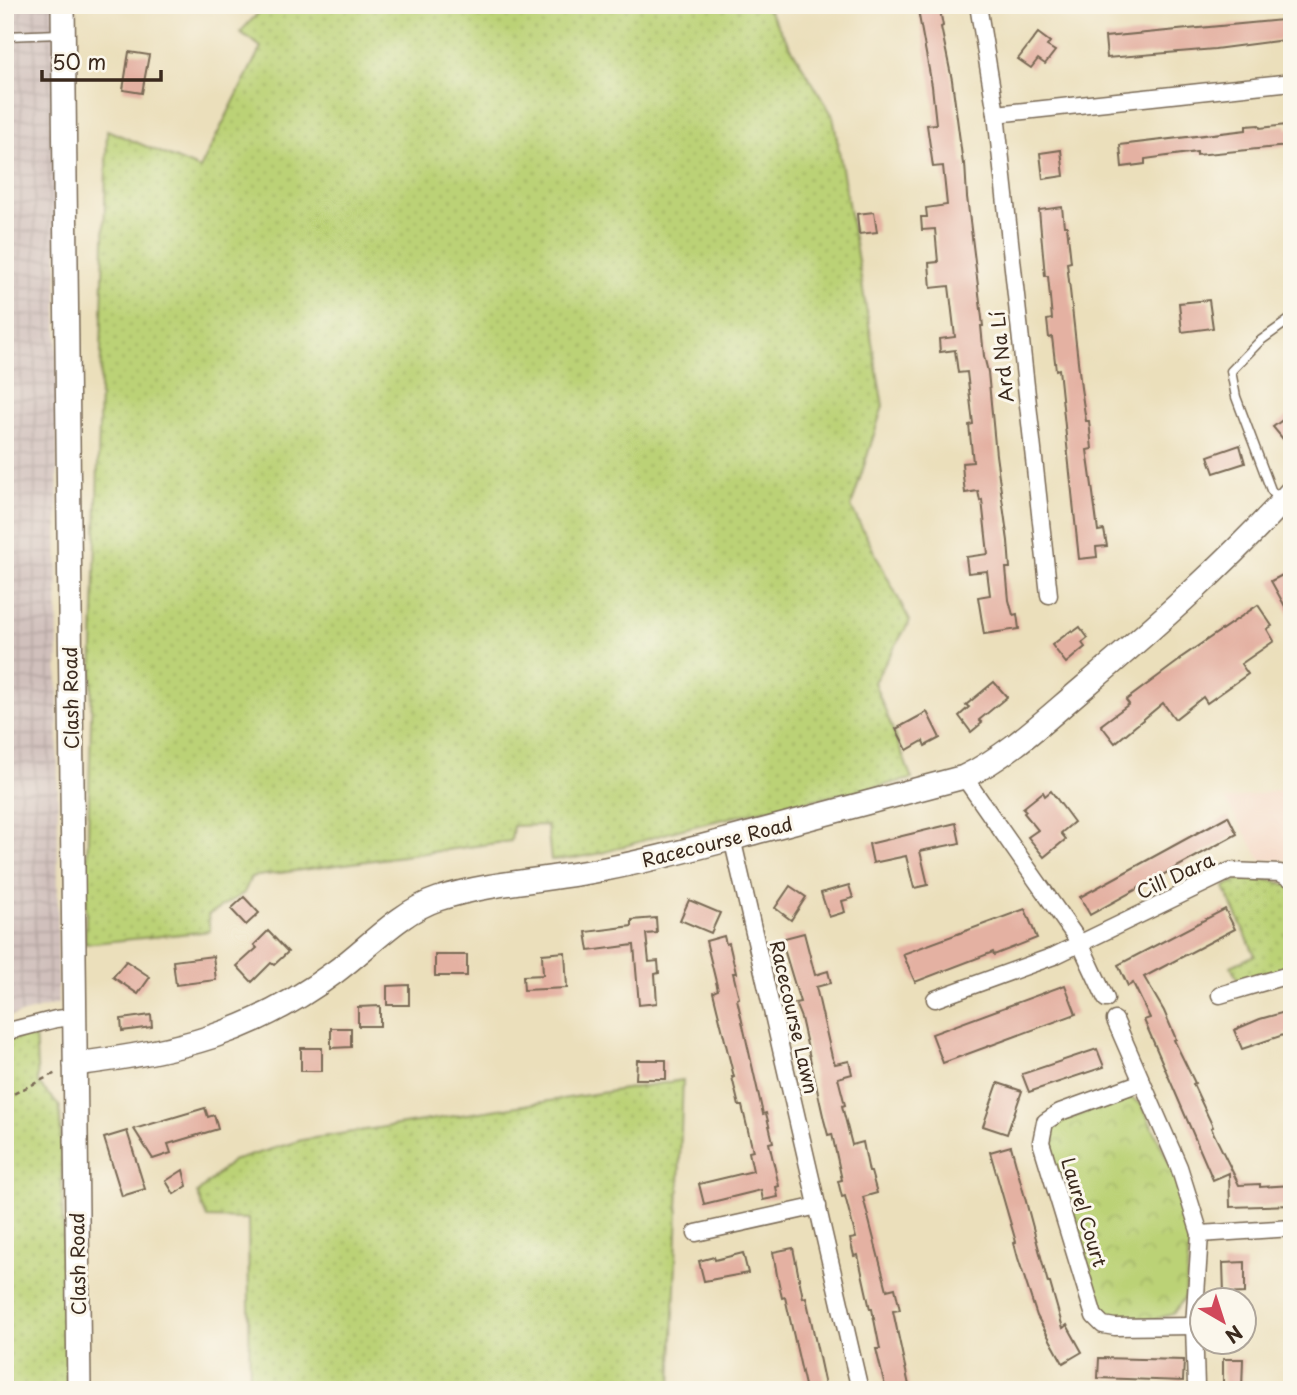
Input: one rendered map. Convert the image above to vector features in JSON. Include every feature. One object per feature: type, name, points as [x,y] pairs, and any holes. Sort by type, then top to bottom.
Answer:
[{"type":"street","name":"Clash Road","points":[[63,5],[79,1390]]},
{"type":"street","name":"Ard Na Lí","points":[[978,5],[996,114],[1049,595]]},
{"type":"street","points":[[996,114],[1292,82]]},
{"type":"street","name":"Racecourse Road","points":[[75,1064],[127,1058],[170,1049],[228,1032],[265,1017],[335,972],[422,905],[438,899],[463,892],[604,869],[964,777],[1002,755],[1115,661],[1192,594],[1287,497]]},
{"type":"street","points":[[964,777],[1080,943],[1106,999]]},
{"type":"street","name":"Racecourse Lawn","points":[[732,838],[860,1390]]},
{"type":"street","name":"Cill Dara","points":[[1080,943],[1230,871],[1280,873],[1292,879]]},
{"type":"street","points":[[934,999],[1054,956],[1080,943]]},
{"type":"street","points":[[1220,995],[1292,974]]},
{"type":"street","points":[[5,1032],[74,1017]]},
{"type":"street","points":[[1115,1020],[1179,1167],[1200,1234],[1197,1286]]},
{"type":"street","name":"Laurel Court","points":[[1142,1082],[1060,1112],[1045,1122],[1041,1142],[1094,1315],[1103,1325],[1115,1327],[1188,1326]]},
{"type":"street","points":[[696,1233],[818,1206]]},
{"type":"street","points":[[1200,1234],[1292,1228]]},
{"type":"street","points":[[1195,1356],[1196,1386]]},
{"type":"lane","points":[[5,36],[63,34]]},
{"type":"lane","points":[[1287,497],[1271,490],[1236,397],[1231,371],[1260,341],[1292,317]]},
{"type":"path","points":[[5,1098],[75,1064]]},
{"type":"shaded area","points":[[5,5],[57,5],[58,1004],[5,1018]]},
{"type":"shaded area","points":[[1292,788],[1292,860],[1261,860],[1225,800]]},
{"type":"green space","points":[[266,5],[765,5],[833,116],[883,406],[851,507],[910,621],[874,682],[912,779],[714,821],[570,859],[551,860],[547,825],[513,826],[511,841],[251,877],[244,893],[208,915],[210,931],[85,944],[107,130],[200,169],[261,47],[240,32]]},
{"type":"green space","points":[[1237,880],[1275,881],[1292,887],[1292,968],[1239,982],[1231,966],[1255,955],[1224,887]]},
{"type":"green space","points":[[35,1033],[38,1083],[60,1107],[67,1390],[5,1390],[5,1041]]},
{"type":"green space","points":[[683,1080],[671,1390],[250,1390],[248,1219],[207,1218],[197,1193],[232,1161],[302,1140]]},
{"type":"green space","points":[[1128,1096],[1142,1105],[1176,1177],[1191,1224],[1185,1297],[1173,1314],[1126,1322],[1105,1319],[1096,1300],[1053,1162],[1053,1125]]},
{"type":"building","points":[[917,5],[937,5],[940,10],[952,80],[963,164],[965,163],[984,356],[1008,541],[1010,568],[1006,568],[1009,600],[1013,615],[1017,614],[1019,629],[984,634],[978,597],[990,595],[987,571],[968,573],[966,557],[988,554],[982,500],[980,501],[978,491],[965,493],[963,476],[962,463],[973,462],[969,425],[973,424],[967,372],[958,373],[955,350],[940,352],[939,339],[955,337],[949,286],[931,288],[929,263],[938,262],[935,229],[922,230],[921,217],[927,217],[926,208],[947,205],[943,166],[933,167],[927,125],[936,124]]},
{"type":"building","points":[[1292,19],[1292,39],[1107,58],[1105,37]]},
{"type":"building","points":[[1038,33],[1050,42],[1047,46],[1055,51],[1045,64],[1038,59],[1031,68],[1018,59]]},
{"type":"building","points":[[129,52],[149,55],[142,93],[123,90]]},
{"type":"building","points":[[1259,125],[1260,128],[1286,125],[1287,129],[1292,128],[1292,141],[1288,141],[1288,146],[1197,155],[1197,152],[1145,159],[1145,164],[1122,167],[1120,145],[1246,130],[1246,126]]},
{"type":"building","points":[[1061,150],[1064,176],[1043,179],[1040,153]]},
{"type":"building","points":[[1062,207],[1071,262],[1067,263],[1081,388],[1092,449],[1087,450],[1098,531],[1104,530],[1107,546],[1096,547],[1097,557],[1079,559],[1059,369],[1056,370],[1052,337],[1049,338],[1047,320],[1052,319],[1039,210]]},
{"type":"building","points":[[874,212],[877,232],[859,234],[857,214]]},
{"type":"building","points":[[1209,300],[1213,328],[1182,332],[1179,303]]},
{"type":"building","points":[[1292,413],[1292,432],[1283,439],[1273,427]]},
{"type":"building","points":[[1240,445],[1245,463],[1214,473],[1208,456]]},
{"type":"building","points":[[1292,570],[1292,619],[1271,581]]},
{"type":"building","points":[[1258,605],[1272,626],[1267,629],[1274,641],[1241,664],[1248,674],[1207,703],[1203,697],[1175,719],[1163,703],[1115,743],[1101,725],[1129,704],[1126,700],[1179,659]]},
{"type":"building","points":[[1080,627],[1088,638],[1082,643],[1085,647],[1066,663],[1052,645]]},
{"type":"building","points":[[994,682],[1007,697],[979,720],[982,723],[971,732],[959,716],[969,707],[966,705]]},
{"type":"building","points":[[927,712],[940,738],[925,746],[923,741],[907,750],[896,729]]},
{"type":"building","points":[[1051,791],[1074,822],[1061,833],[1066,839],[1044,857],[1028,837],[1038,830],[1023,808],[1043,792],[1045,796]]},
{"type":"building","points":[[1228,816],[1237,834],[1090,915],[1080,897]]},
{"type":"building","points":[[956,823],[960,843],[920,851],[928,885],[914,888],[906,856],[873,863],[869,844]]},
{"type":"building","points":[[849,885],[853,898],[842,901],[845,912],[829,917],[821,893]]},
{"type":"building","points":[[790,886],[806,897],[791,920],[775,908]]},
{"type":"building","points":[[244,897],[259,913],[246,925],[231,909]]},
{"type":"building","points":[[689,900],[720,913],[711,933],[680,920]]},
{"type":"building","points":[[1025,909],[1037,938],[915,982],[903,954]]},
{"type":"building","points":[[1225,909],[1235,929],[1144,977],[1164,1011],[1213,1127],[1211,1128],[1239,1185],[1292,1185],[1292,1205],[1230,1207],[1229,1173],[1213,1180],[1144,1020],[1150,1018],[1133,983],[1128,986],[1118,965]]},
{"type":"building","points":[[656,918],[657,933],[646,934],[649,962],[658,961],[659,973],[655,974],[657,1003],[639,1005],[634,945],[589,951],[586,932],[632,926],[632,920]]},
{"type":"building","points":[[268,931],[288,952],[274,965],[271,963],[252,982],[237,966],[257,948],[254,945]]},
{"type":"building","points":[[804,933],[815,975],[828,971],[831,983],[816,987],[835,1064],[849,1061],[852,1074],[838,1078],[845,1105],[842,1106],[852,1145],[863,1142],[869,1172],[877,1193],[863,1197],[887,1290],[895,1288],[900,1310],[893,1311],[910,1390],[886,1390],[876,1349],[880,1349],[872,1309],[858,1255],[854,1256],[850,1239],[856,1238],[845,1196],[842,1197],[838,1181],[842,1180],[832,1134],[828,1135],[801,1018],[795,1003],[800,1002],[781,939]]},
{"type":"building","points":[[724,936],[726,944],[729,943],[736,973],[733,973],[739,998],[737,999],[763,1114],[766,1113],[773,1142],[769,1143],[779,1186],[776,1187],[778,1197],[763,1200],[761,1190],[704,1204],[699,1184],[753,1171],[749,1152],[753,1151],[732,1077],[713,992],[718,990],[706,941]]},
{"type":"building","points":[[565,952],[567,988],[524,990],[523,976],[543,975],[542,954]]},
{"type":"building","points":[[435,955],[467,955],[467,976],[435,976]]},
{"type":"building","points":[[213,956],[216,980],[176,985],[173,961]]},
{"type":"building","points":[[126,961],[150,977],[138,994],[113,977]]},
{"type":"building","points":[[409,985],[409,1005],[387,1005],[387,986]]},
{"type":"building","points":[[1065,985],[1076,1014],[943,1063],[932,1034]]},
{"type":"building","points":[[380,1006],[380,1026],[358,1026],[358,1007]]},
{"type":"building","points":[[1292,1010],[1292,1032],[1242,1049],[1234,1030]]},
{"type":"building","points":[[151,1015],[152,1027],[122,1031],[121,1019]]},
{"type":"building","points":[[331,1028],[351,1028],[351,1047],[331,1048]]},
{"type":"building","points":[[301,1048],[322,1048],[322,1071],[301,1071]]},
{"type":"building","points":[[1097,1049],[1104,1067],[1029,1092],[1022,1074]]},
{"type":"building","points":[[637,1060],[666,1060],[666,1079],[636,1079]]},
{"type":"building","points":[[998,1083],[1022,1091],[1007,1134],[983,1126]]},
{"type":"building","points":[[205,1108],[208,1117],[214,1115],[218,1129],[168,1144],[171,1153],[153,1159],[134,1129]]},
{"type":"building","points":[[127,1131],[145,1189],[122,1196],[104,1138]]},
{"type":"building","points":[[1011,1146],[1063,1328],[1067,1325],[1082,1352],[1063,1363],[1037,1316],[1018,1258],[1014,1243],[1016,1242],[990,1152]]},
{"type":"building","points":[[183,1170],[187,1186],[174,1194],[166,1181]]},
{"type":"building","points":[[793,1248],[826,1390],[806,1390],[785,1297],[782,1298],[773,1252]]},
{"type":"building","points":[[743,1253],[748,1273],[704,1281],[699,1261]]},
{"type":"building","points":[[1245,1262],[1245,1286],[1224,1286],[1223,1263]]},
{"type":"building","points":[[1099,1358],[1184,1360],[1183,1381],[1098,1378]]},
{"type":"building","points":[[1223,1359],[1243,1359],[1242,1390],[1223,1390]]}]
